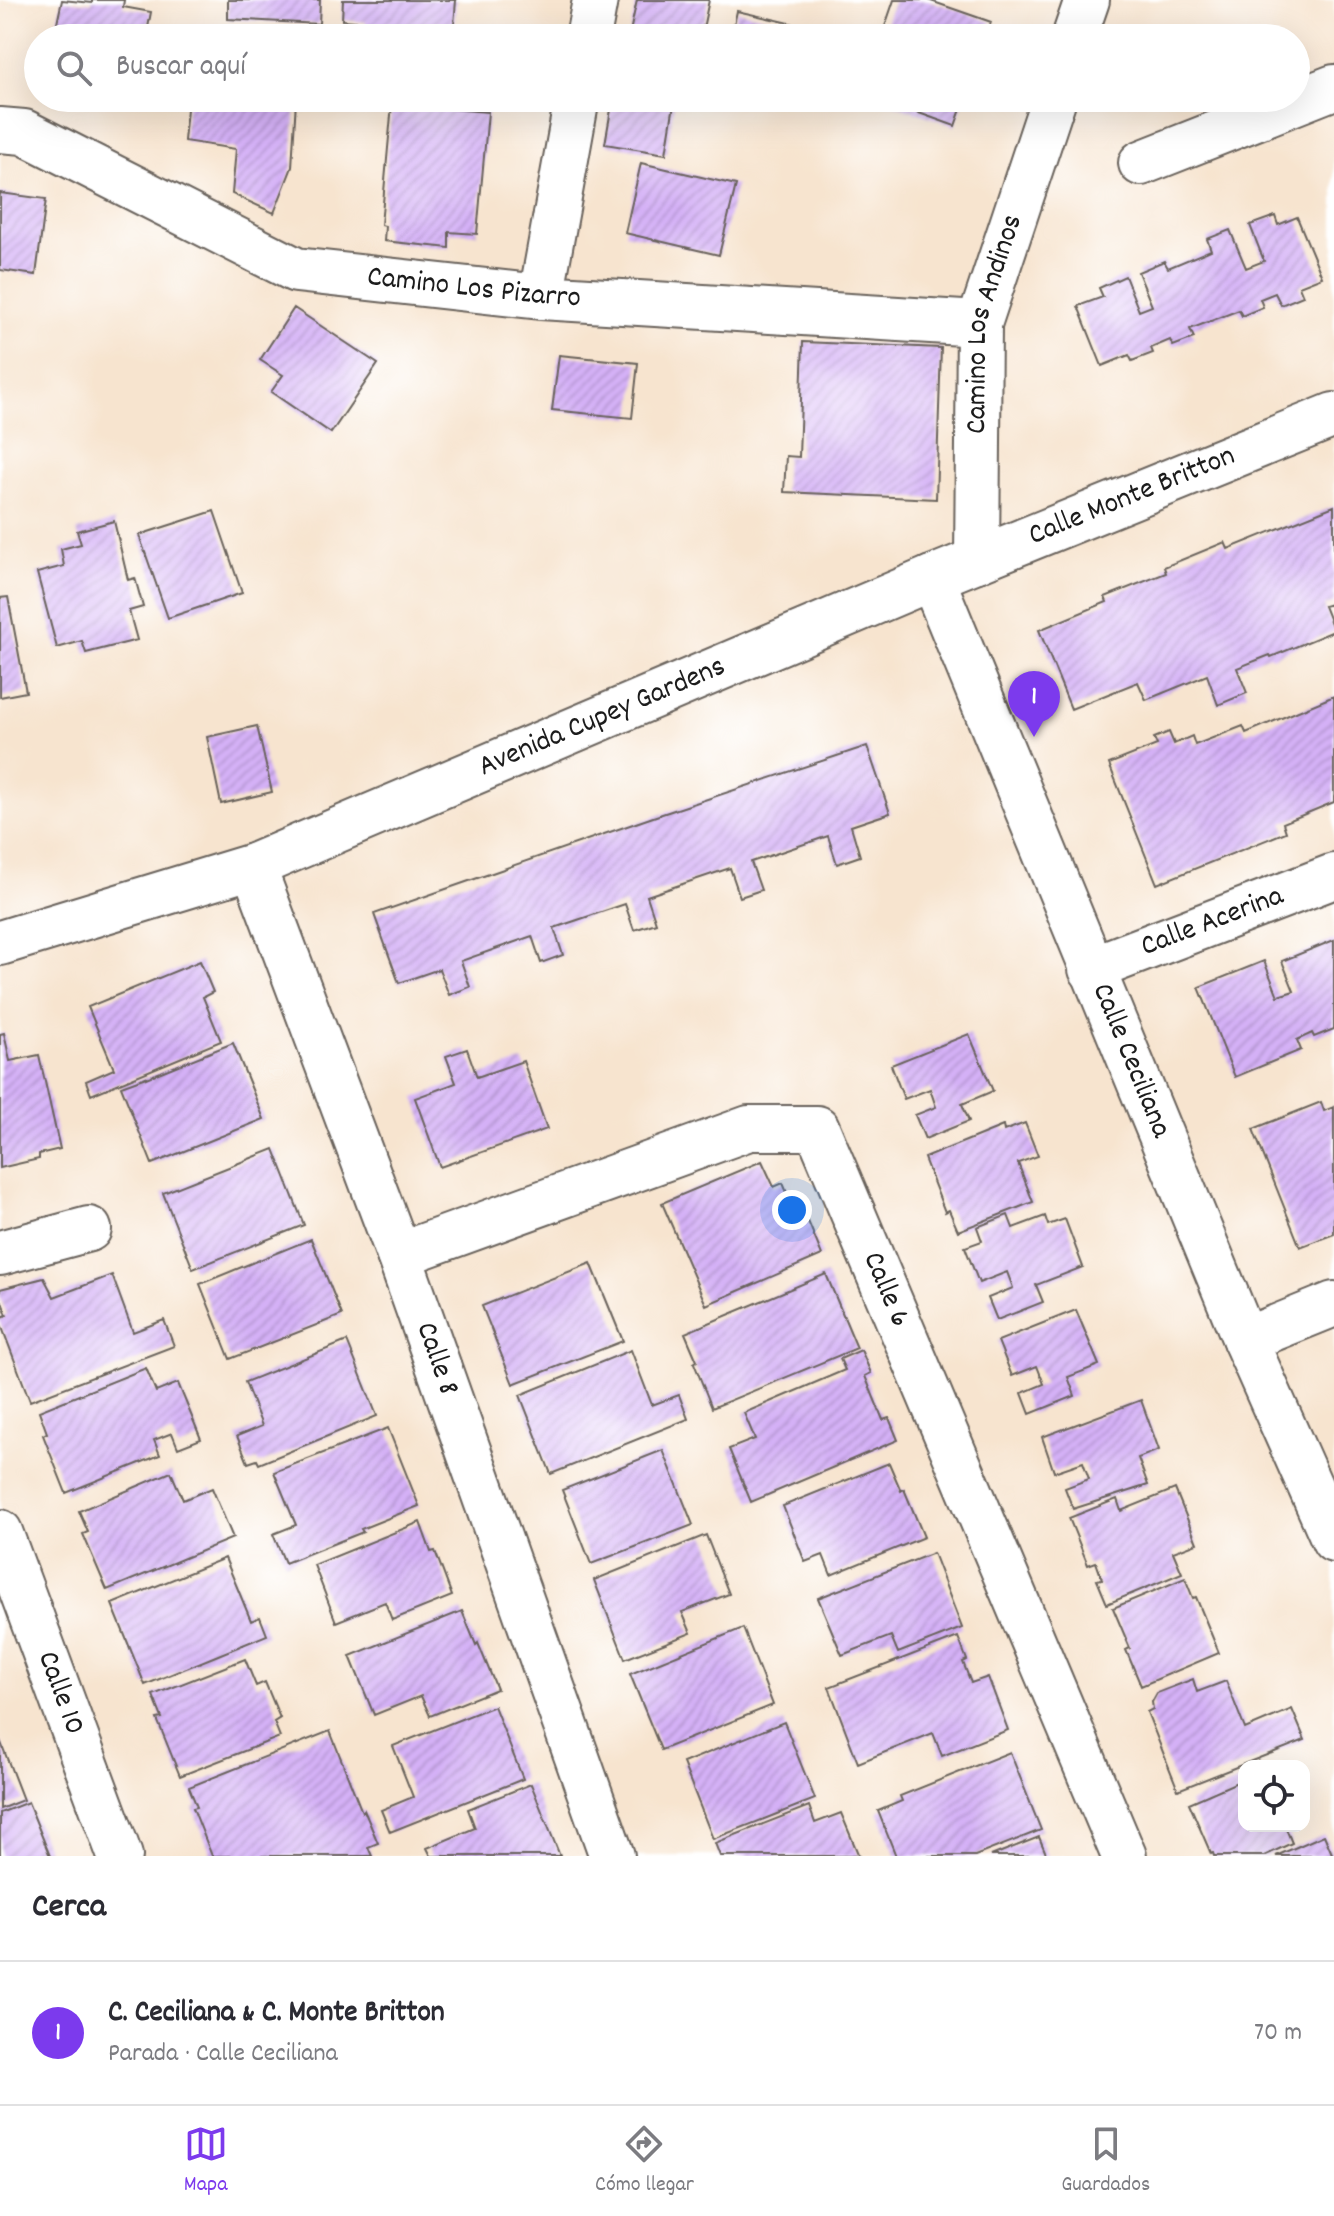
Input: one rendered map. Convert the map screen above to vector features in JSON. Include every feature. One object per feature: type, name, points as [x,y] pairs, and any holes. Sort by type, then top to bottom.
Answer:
[{"type":"street","points":[[591,24],[595,0]]},
{"type":"street","points":[[1079,24],[1087,0]]},
{"type":"street","points":[[1310,96],[1334,87]]},
{"type":"street","points":[[541,297],[574,112]]},
{"type":"street","name":"Camino Los Andinos","points":[[977,560],[979,324],[1049,112]]},
{"type":"street","points":[[1141,163],[1271,112]]},
{"type":"street","name":"Camino Los Pizarro","points":[[0,130],[24,132],[296,270],[541,297],[979,324]]},
{"type":"street","name":"Calle Monte Britton","points":[[932,578],[1334,415]]},
{"type":"street","name":"Avenida Cupey Gardens","points":[[0,943],[253,866],[932,578]]},
{"type":"street","name":"Calle Ceciliana","points":[[932,578],[1245,1340],[1334,1540]]},
{"type":"street","name":"Calle 8","points":[[253,866],[399,1255],[612,1856]]},
{"type":"street","name":"Calle Acerina","points":[[1091,969],[1334,876]]},
{"type":"street","name":"Calle 6","points":[[399,1255],[749,1128],[817,1128],[1124,1856]]},
{"type":"street","points":[[0,1253],[89,1229]]},
{"type":"street","points":[[1245,1340],[1334,1304]]},
{"type":"street","name":"Calle 10","points":[[0,1532],[120,1856]]},
{"type":"building","points":[[62,0],[92,3],[92,0],[124,0],[123,7],[151,12],[149,24],[57,24]]},
{"type":"building","points":[[228,0],[320,0],[319,24],[228,19]]},
{"type":"building","points":[[343,0],[456,0],[454,24],[366,24],[342,20]]},
{"type":"building","points":[[637,0],[709,0],[704,24],[632,24]]},
{"type":"building","points":[[894,0],[928,0],[991,22],[990,24],[886,24]]},
{"type":"building","points":[[737,11],[794,24],[734,24]]},
{"type":"building","points":[[187,112],[295,112],[292,167],[274,213],[232,194],[236,149],[184,141]]},
{"type":"building","points":[[391,112],[488,112],[477,234],[449,232],[449,248],[384,241],[385,226],[381,225]]},
{"type":"building","points":[[611,112],[673,112],[666,154],[605,144]]},
{"type":"building","points":[[916,112],[960,112],[955,126]]},
{"type":"building","points":[[641,163],[736,185],[719,255],[625,233]]},
{"type":"building","points":[[0,193],[46,199],[36,275],[0,270]]},
{"type":"building","points":[[1275,216],[1278,225],[1297,217],[1322,277],[1299,286],[1303,296],[1281,305],[1275,293],[1260,299],[1263,307],[1242,316],[1239,310],[1190,329],[1194,338],[1173,346],[1170,340],[1151,348],[1153,353],[1132,361],[1129,355],[1102,366],[1078,306],[1103,297],[1099,288],[1125,276],[1139,311],[1152,306],[1138,272],[1164,261],[1168,268],[1211,250],[1207,239],[1230,230],[1246,268],[1264,261],[1250,225]]},
{"type":"building","points":[[294,308],[378,364],[331,433],[271,392],[283,375],[260,360]]},
{"type":"building","points":[[803,342],[941,348],[936,499],[784,492],[786,456],[799,457]]},
{"type":"building","points":[[559,355],[638,363],[632,418],[552,410]]},
{"type":"building","points":[[1334,506],[1334,603],[1324,606],[1334,631],[1237,668],[1247,693],[1218,705],[1207,675],[1146,700],[1138,682],[1071,709],[1039,630],[1107,602],[1105,597],[1166,573],[1164,567],[1225,542],[1228,549]]},
{"type":"building","points":[[214,511],[242,593],[168,618],[139,535]]},
{"type":"building","points":[[114,521],[128,580],[135,578],[143,607],[129,611],[137,640],[86,653],[82,641],[57,648],[37,573],[64,566],[61,549],[81,544],[77,531]]},
{"type":"building","points":[[8,597],[26,692],[0,697],[0,598]]},
{"type":"building","points":[[1334,696],[1334,802],[1283,823],[1286,832],[1157,884],[1109,764],[1157,745],[1154,738],[1169,732],[1174,744],[1192,736],[1195,745],[1243,726],[1246,733]]},
{"type":"building","points":[[257,726],[272,792],[221,804],[207,737]]},
{"type":"building","points":[[867,746],[890,813],[851,826],[860,856],[837,864],[828,836],[751,862],[761,890],[740,897],[730,868],[647,896],[656,923],[634,930],[625,904],[554,928],[563,955],[541,963],[532,936],[461,961],[470,987],[449,995],[439,969],[399,983],[374,914]]},
{"type":"building","points":[[1334,940],[1334,1029],[1314,1037],[1312,1033],[1297,1040],[1301,1050],[1235,1077],[1199,987],[1264,961],[1278,996],[1294,991],[1282,961]]},
{"type":"building","points":[[200,961],[213,992],[203,997],[221,1041],[91,1095],[86,1081],[114,1069],[88,1007]]},
{"type":"building","points":[[4,1033],[10,1061],[39,1055],[60,1149],[39,1154],[39,1159],[0,1168],[0,1034]]},
{"type":"building","points":[[969,1034],[993,1091],[962,1104],[969,1121],[925,1139],[915,1115],[936,1107],[930,1089],[904,1099],[891,1065]]},
{"type":"building","points":[[233,1043],[264,1119],[152,1164],[121,1086]]},
{"type":"building","points":[[467,1049],[477,1077],[523,1061],[547,1129],[440,1167],[415,1098],[456,1083],[446,1056]]},
{"type":"building","points":[[1321,1102],[1324,1111],[1334,1107],[1334,1234],[1300,1247],[1253,1129]]},
{"type":"building","points":[[1025,1123],[1038,1156],[1018,1163],[1033,1202],[958,1231],[949,1210],[945,1212],[924,1158],[1003,1126],[1004,1131]]},
{"type":"building","points":[[274,1149],[304,1225],[193,1269],[163,1193]]},
{"type":"building","points":[[762,1161],[774,1187],[783,1183],[795,1212],[803,1209],[822,1255],[706,1305],[662,1203]]},
{"type":"building","points":[[1008,1215],[1013,1228],[1045,1216],[1048,1225],[1065,1219],[1083,1267],[1036,1285],[1043,1302],[997,1320],[988,1298],[1013,1288],[1007,1272],[979,1283],[965,1247],[982,1241],[977,1227]]},
{"type":"building","points":[[311,1239],[342,1315],[230,1359],[200,1284]]},
{"type":"building","points":[[591,1263],[623,1341],[513,1384],[482,1306]]},
{"type":"building","points":[[826,1274],[857,1348],[712,1408],[685,1333]]},
{"type":"building","points":[[112,1275],[133,1332],[164,1320],[174,1346],[30,1401],[0,1322],[0,1318],[7,1315],[0,1289],[44,1278],[54,1297]]},
{"type":"building","points":[[1076,1310],[1099,1365],[1068,1377],[1075,1396],[1030,1414],[1022,1393],[1044,1384],[1037,1366],[1012,1376],[998,1341]]},
{"type":"building","points":[[347,1341],[377,1416],[259,1464],[257,1460],[248,1463],[237,1436],[262,1426],[245,1382]]},
{"type":"building","points":[[631,1350],[652,1405],[679,1395],[688,1419],[551,1474],[520,1395]]},
{"type":"building","points":[[861,1350],[871,1373],[865,1376],[883,1420],[889,1418],[898,1440],[751,1502],[729,1449],[755,1439],[744,1413],[845,1370],[840,1359]]},
{"type":"building","points":[[146,1368],[156,1392],[178,1383],[201,1439],[178,1448],[172,1433],[154,1440],[160,1455],[66,1493],[43,1435],[47,1433],[39,1411]]},
{"type":"building","points":[[1141,1400],[1159,1450],[1138,1458],[1148,1485],[1073,1509],[1065,1488],[1089,1479],[1083,1462],[1054,1472],[1042,1437]]},
{"type":"building","points":[[388,1428],[419,1506],[285,1563],[273,1534],[296,1525],[274,1472]]},
{"type":"building","points":[[663,1450],[693,1525],[591,1564],[562,1490]]},
{"type":"building","points":[[889,1463],[901,1491],[904,1489],[924,1537],[831,1575],[823,1555],[805,1562],[783,1506]]},
{"type":"building","points":[[171,1472],[183,1500],[212,1488],[233,1538],[107,1590],[83,1534],[88,1532],[79,1511]]},
{"type":"building","points":[[1175,1489],[1197,1543],[1173,1552],[1182,1573],[1107,1604],[1097,1580],[1102,1579],[1096,1562],[1088,1565],[1069,1518],[1117,1499],[1121,1511]]},
{"type":"building","points":[[420,1522],[452,1596],[392,1620],[385,1602],[336,1622],[314,1565]]},
{"type":"building","points":[[706,1535],[729,1594],[682,1612],[691,1633],[625,1659],[594,1580]]},
{"type":"building","points":[[933,1553],[962,1628],[898,1653],[891,1636],[842,1655],[818,1598]]},
{"type":"building","points":[[225,1558],[251,1621],[260,1617],[267,1635],[145,1685],[112,1604]]},
{"type":"building","points":[[1185,1578],[1219,1653],[1141,1686],[1126,1650],[1130,1648],[1113,1608]]},
{"type":"building","points":[[462,1611],[497,1689],[430,1716],[421,1696],[374,1715],[350,1656]]},
{"type":"building","points":[[743,1628],[773,1705],[661,1750],[630,1674]]},
{"type":"building","points":[[958,1637],[967,1660],[963,1662],[971,1683],[988,1677],[1008,1730],[942,1756],[933,1733],[858,1763],[829,1687]]},
{"type":"building","points":[[245,1659],[256,1686],[265,1682],[280,1718],[274,1722],[280,1737],[180,1776],[157,1719],[162,1718],[153,1695]]},
{"type":"building","points":[[1193,1679],[1197,1692],[1226,1681],[1245,1729],[1292,1709],[1305,1740],[1254,1760],[1238,1760],[1238,1766],[1178,1790],[1147,1712],[1153,1709],[1152,1702],[1157,1693]]},
{"type":"building","points":[[494,1706],[523,1779],[390,1832],[381,1810],[413,1797],[393,1746]]},
{"type":"building","points":[[784,1722],[815,1799],[713,1839],[683,1763]]},
{"type":"building","points":[[330,1731],[362,1812],[364,1810],[378,1843],[368,1847],[372,1856],[212,1856],[193,1808],[197,1807],[189,1787]]},
{"type":"building","points":[[0,1740],[23,1800],[0,1809]]},
{"type":"building","points":[[1010,1752],[1041,1830],[975,1856],[896,1856],[878,1811],[902,1801],[900,1796]]},
{"type":"building","points":[[1238,1782],[1238,1832],[1287,1832],[1292,1843],[1264,1856],[1214,1856],[1189,1803]]},
{"type":"building","points":[[531,1784],[560,1856],[431,1856],[427,1848],[475,1828],[468,1809]]},
{"type":"building","points":[[28,1802],[50,1856],[0,1856],[0,1813]]},
{"type":"building","points":[[809,1806],[815,1823],[841,1813],[859,1856],[720,1856],[715,1843]]},
{"type":"building","points":[[1324,1835],[1333,1856],[1276,1856]]},
{"type":"building","points":[[1039,1837],[1047,1856],[991,1856]]},
{"type":"place","name":"C. Ceciliana & C. Monte Britton","points":[[1034,737]]}]
